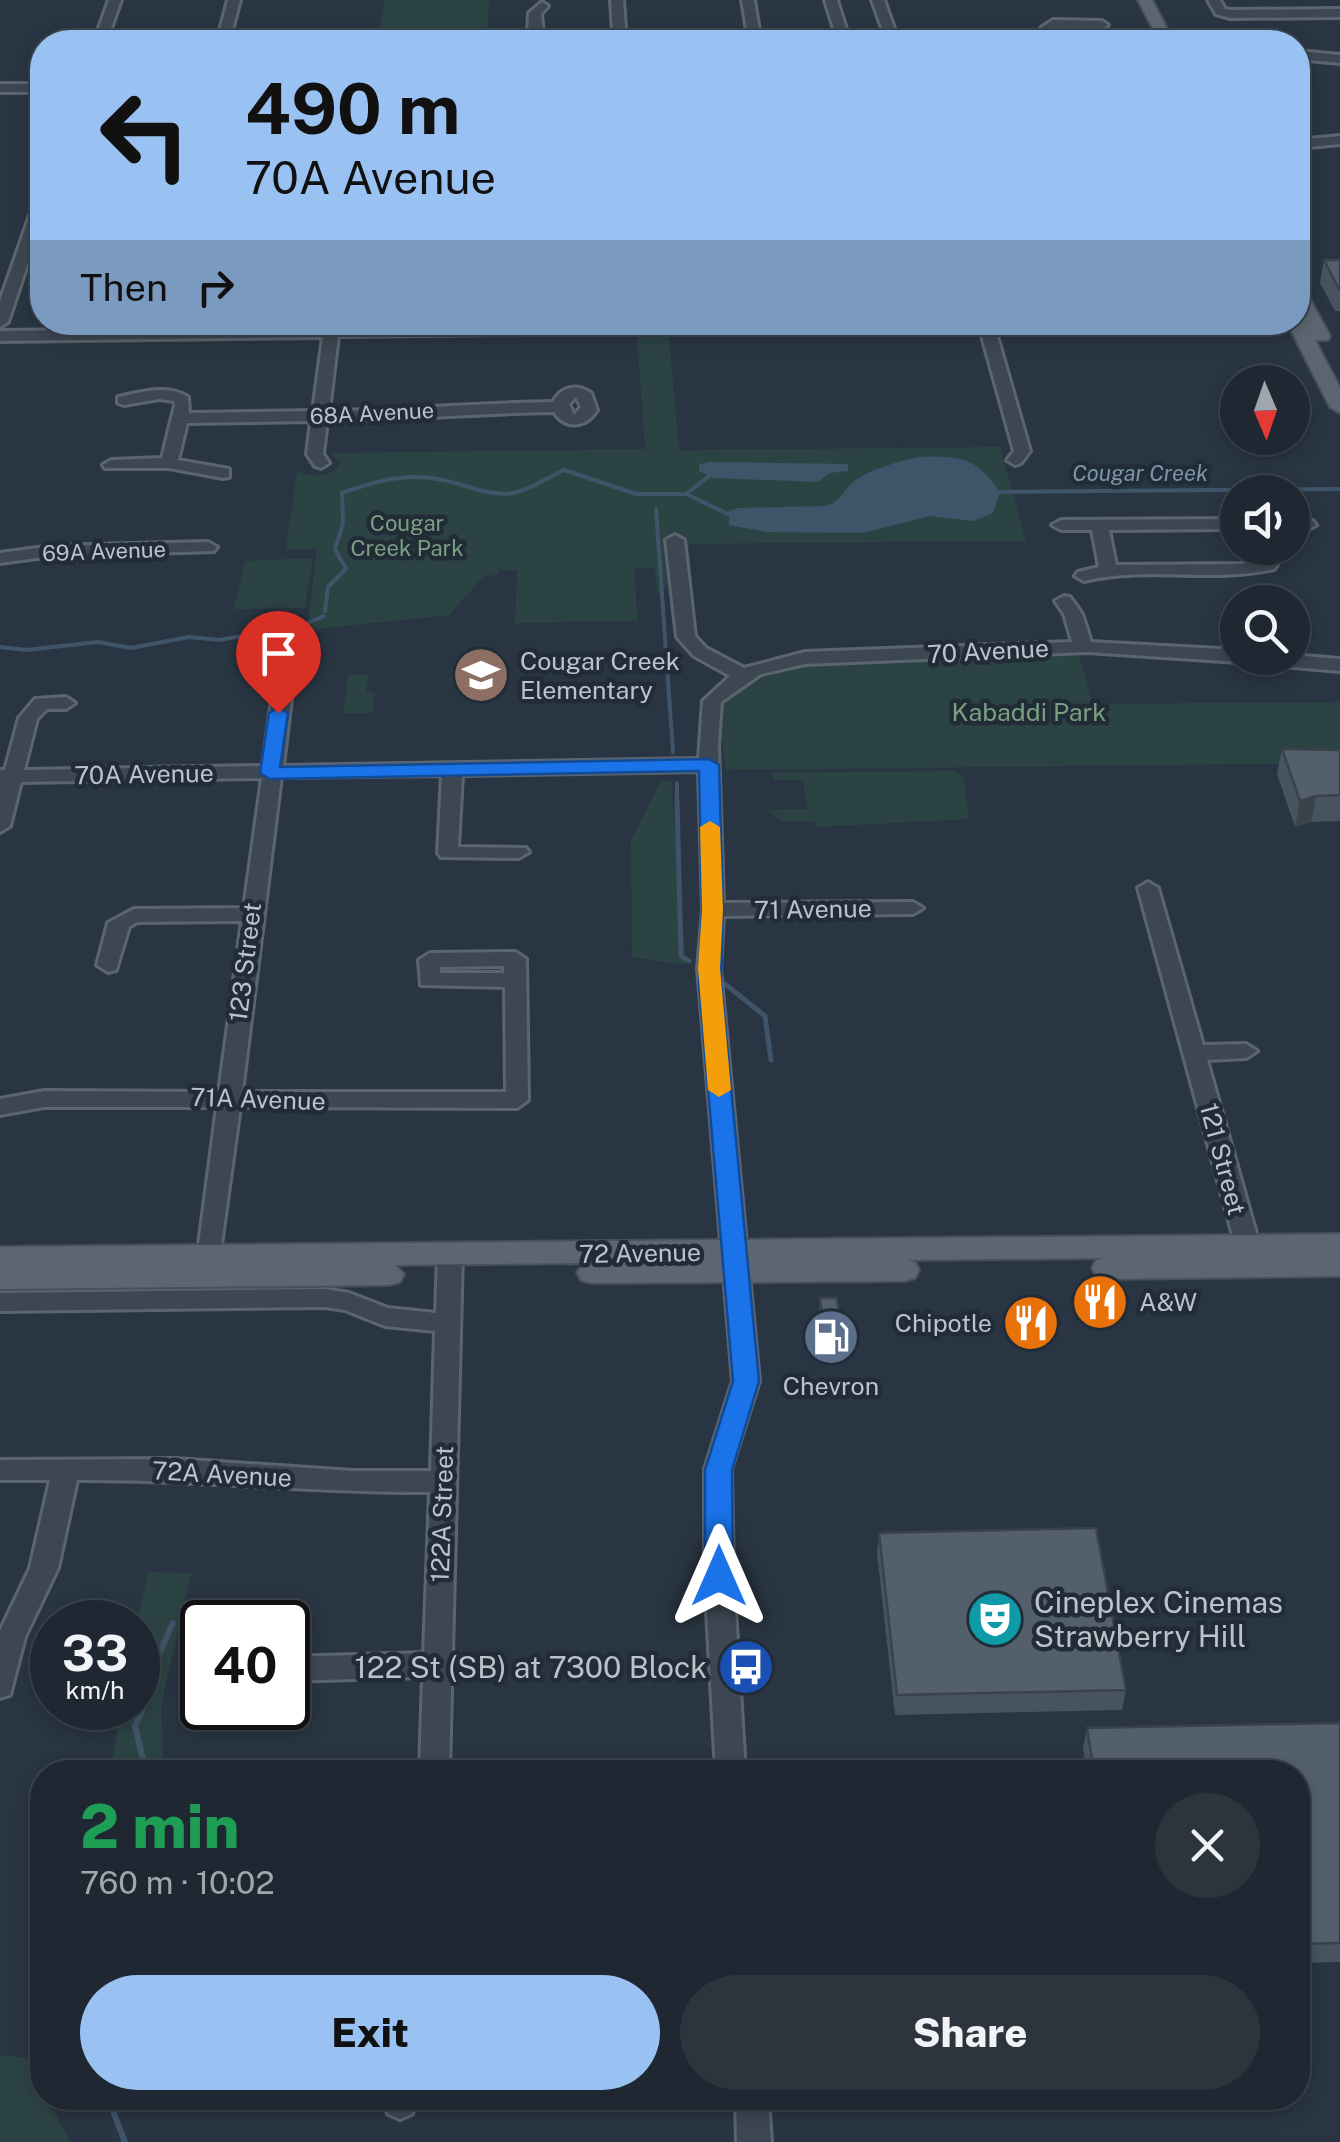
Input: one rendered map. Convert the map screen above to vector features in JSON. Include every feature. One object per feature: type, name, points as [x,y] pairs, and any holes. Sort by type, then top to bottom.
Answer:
[{"type":"main road","points":[[1145,0],[1161,30]]},
{"type":"main road","points":[[1310,333],[1340,374]]},
{"type":"main road","points":[[1308,335],[1340,406]]},
{"type":"main road","name":"72 Avenue","points":[[0,1258],[208,1266],[737,1262],[1250,1256],[1340,1245]]},
{"type":"main road","name":"72 Avenue","points":[[1250,1256],[1340,1265]]},
{"type":"main road","name":"72 Avenue","points":[[0,1278],[208,1266]]},
{"type":"street","points":[[104,30],[115,0]]},
{"type":"street","points":[[226,30],[234,0]]},
{"type":"street","points":[[618,0],[619,30]]},
{"type":"street","points":[[748,0],[753,30]]},
{"type":"street","points":[[831,0],[840,30]]},
{"type":"street","points":[[878,0],[889,30]]},
{"type":"street","points":[[1214,0],[1223,13],[1340,13]]},
{"type":"street","points":[[534,30],[535,13],[542,6]]},
{"type":"street","points":[[1048,30],[1053,24],[1100,21],[1104,30]]},
{"type":"street","points":[[1310,54],[1340,59]]},
{"type":"street","points":[[0,88],[30,88]]},
{"type":"street","points":[[1310,141],[1340,140]]},
{"type":"street","points":[[0,322],[30,236]]},
{"type":"street","points":[[0,336],[30,334]]},
{"type":"street","points":[[321,463],[316,454],[331,335]]},
{"type":"street","points":[[989,335],[1022,451],[1016,460]]},
{"type":"street","points":[[124,400],[159,394],[180,397],[183,405],[169,464]]},
{"type":"street","name":"68A Avenue","points":[[180,418],[563,407]]},
{"type":"street","points":[[111,465],[169,464],[223,472]]},
{"type":"street","points":[[1100,524],[1108,570]]},
{"type":"street","points":[[1061,525],[1220,524]]},
{"type":"street","points":[[675,540],[686,638],[700,652],[741,674],[712,701],[708,715],[713,910],[710,983],[746,1381],[718,1470],[719,1576],[731,1760]]},
{"type":"street","name":"69A Avenue","points":[[0,558],[52,551],[208,547]]},
{"type":"street","points":[[1084,576],[1108,570],[1240,570],[1268,565]]},
{"type":"street","points":[[1064,601],[1073,614],[1083,647]]},
{"type":"street","name":"70 Avenue","points":[[741,674],[779,661],[805,658],[1083,647],[1220,655]]},
{"type":"street","name":"123 Street","points":[[208,1266],[227,1096],[288,649]]},
{"type":"street","points":[[1310,662],[1340,664]]},
{"type":"street","points":[[0,826],[7,776],[28,718],[42,704],[66,703]]},
{"type":"street","name":"70A Avenue","points":[[7,776],[709,765]]},
{"type":"street","points":[[452,770],[448,854],[519,852]]},
{"type":"street","name":"121 Street","points":[[1148,888],[1250,1256]]},
{"type":"street","name":"71 Avenue","points":[[713,910],[913,908]]},
{"type":"street","points":[[108,965],[120,923],[134,916],[251,914]]},
{"type":"street","name":"71A Avenue","points":[[0,1107],[44,1098],[518,1100],[515,980]]},
{"type":"street","points":[[1194,1052],[1246,1051]]},
{"type":"street","name":"122A Street","points":[[435,1760],[450,1264]]},
{"type":"street","points":[[0,1302],[325,1298],[349,1302],[385,1317],[448,1323]]},
{"type":"street","name":"72A Avenue","points":[[0,1470],[175,1469],[353,1482],[443,1481]]},
{"type":"street","points":[[0,1686],[11,1637],[44,1568],[66,1470]]},
{"type":"street","points":[[310,1668],[437,1665]]},
{"type":"street","points":[[753,2110],[754,2142]]},
{"type":"green space","points":[[384,0],[489,0],[487,30],[380,30]]},
{"type":"green space","name":"Cougar Creek Park","points":[[637,337],[669,337],[679,450],[1000,447],[1026,541],[689,544],[692,582],[669,583],[657,595],[655,568],[635,569],[637,621],[515,623],[517,570],[499,570],[498,575],[484,576],[449,615],[307,630],[317,549],[286,549],[297,471],[328,474],[341,462],[329,453],[645,449]]},
{"type":"green space","points":[[313,558],[305,608],[234,609],[245,561]]},
{"type":"green space","name":"Kabaddi Park","points":[[1079,655],[1093,704],[1340,702],[1340,763],[726,770],[718,712],[724,697],[757,674],[802,665]]},
{"type":"green space","points":[[369,674],[366,692],[375,693],[372,713],[343,714],[348,675]]},
{"type":"green space","points":[[953,771],[964,778],[969,819],[817,827],[814,822],[783,821],[765,810],[807,809],[803,780],[774,780],[773,773]]},
{"type":"green space","points":[[661,781],[671,781],[686,965],[632,957],[631,841]]},
{"type":"green space","points":[[148,1572],[191,1573],[185,1600],[180,1600],[180,1621],[161,1705],[163,1760],[113,1760],[117,1730],[160,1730],[160,1600],[142,1600]]},
{"type":"green space","points":[[0,2055],[27,2058],[30,2110],[53,2110],[70,2142],[0,2142]]},
{"type":"water","points":[[918,457],[956,458],[983,471],[1000,492],[993,513],[974,521],[930,516],[862,533],[766,532],[729,525],[729,511],[738,508],[826,506],[863,476]]},
{"type":"water","points":[[699,464],[848,464],[848,471],[830,473],[818,482],[714,478],[699,471]]},
{"type":"building","points":[[1324,260],[1340,260],[1340,289],[1339,289]]},
{"type":"building","points":[[1282,749],[1340,750],[1340,795],[1300,801]]},
{"type":"building","name":"Chevron","points":[[820,1298],[837,1298],[843,1350],[825,1350]]},
{"type":"building","name":"Cineplex Cinemas Strawberry Hill","points":[[1096,1528],[1126,1690],[897,1695],[879,1533]]},
{"type":"building","points":[[1340,1723],[1340,1943],[1310,1944],[1310,1760],[1092,1760],[1087,1728]]},
{"type":"waterway","name":"Cougar Creek","points":[[325,611],[328,587],[346,569],[335,549],[343,524],[342,493],[404,477],[513,493],[564,470],[636,494],[686,494]]},
{"type":"waterway","name":"Cougar Creek","points":[[686,494],[709,476]]},
{"type":"waterway","name":"Cougar Creek","points":[[1000,492],[1340,489]]},
{"type":"waterway","name":"Cougar Creek","points":[[686,494],[728,514]]},
{"type":"waterway","name":"Cougar Creek","points":[[656,509],[673,752]]},
{"type":"waterway","name":"Cougar Creek","points":[[300,626],[324,616]]},
{"type":"waterway","name":"Cougar Creek","points":[[0,647],[26,650],[98,642],[131,648],[189,637],[219,640],[277,630]]},
{"type":"waterway","name":"Cougar Creek","points":[[677,783],[677,800]]},
{"type":"waterway","name":"Cougar Creek","points":[[677,800],[681,956],[689,961]]},
{"type":"waterway","name":"Cougar Creek","points":[[725,984],[765,1016],[771,1060]]},
{"type":"waterway","points":[[143,1760],[135,1726],[146,1702],[152,1669],[173,1623]]},
{"type":"waterway","points":[[113,2110],[125,2142]]},
{"type":"slow traffic","points":[[710,827],[713,910],[709,968],[719,1090]]},
{"type":"place","name":"Cougar Creek Elementary","points":[[481,675]]},
{"type":"place","name":"A&W","points":[[1100,1302]]},
{"type":"place","name":"Chipotle","points":[[1031,1323]]},
{"type":"place","name":"Chevron","points":[[831,1337]]},
{"type":"place","name":"Cineplex Cinemas Strawberry Hill","points":[[995,1619]]},
{"type":"place","name":"122 St (SB) at 7300 Block","points":[[746,1667]]},
{"type":"route","points":[[278,713],[270,773],[709,765],[713,910],[709,968],[746,1381],[718,1470],[719,1576]]}]
